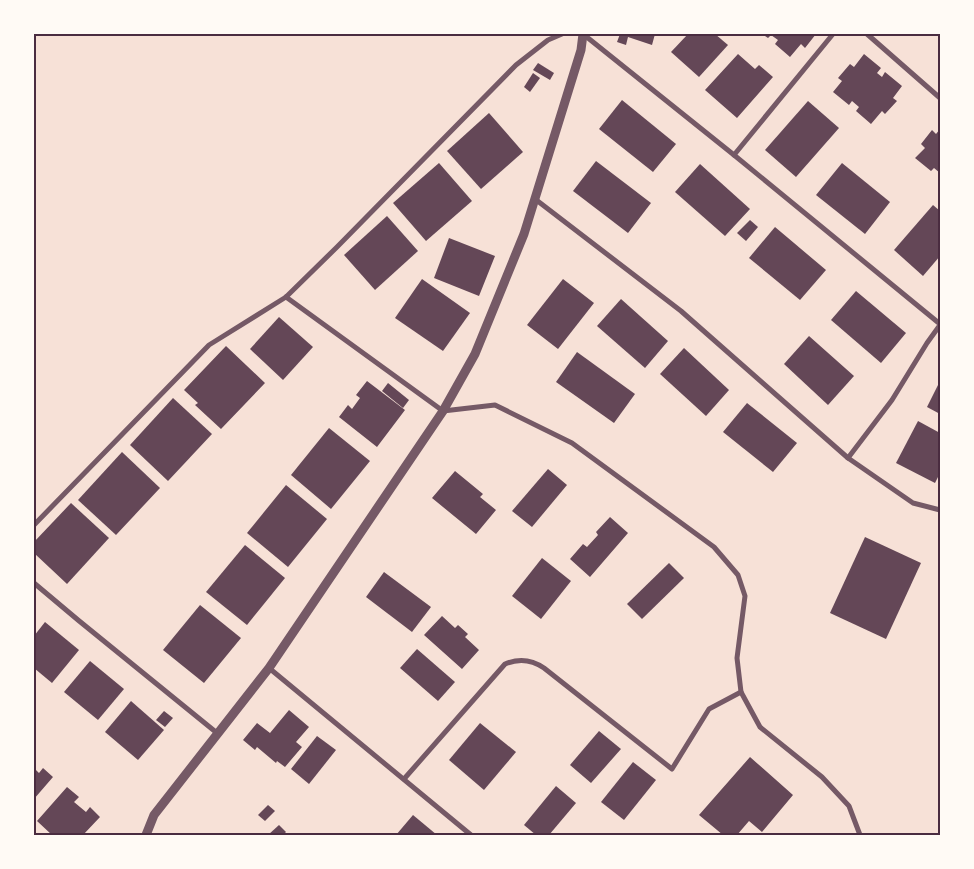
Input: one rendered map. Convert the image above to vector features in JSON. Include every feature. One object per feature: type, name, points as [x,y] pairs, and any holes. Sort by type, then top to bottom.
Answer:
[{"type":"street","points":[[34,525],[209,346],[286,297],[516,65],[548,40],[562,34]]},
{"type":"street","points":[[583,34],[734,154],[940,324],[892,400],[848,458]]},
{"type":"street","points":[[146,835],[154,815],[269,668],[443,411],[475,354],[524,234],[581,50],[583,34]]},
{"type":"street","points":[[734,154],[833,34]]},
{"type":"street","points":[[867,34],[940,98]]},
{"type":"street","points":[[535,199],[681,311],[848,458],[913,503],[940,510]]},
{"type":"street","points":[[286,297],[443,411],[495,405],[572,443],[714,547],[738,575],[745,596],[737,658],[741,692],[760,727],[822,777],[849,806],[860,835]]},
{"type":"street","points":[[34,583],[218,734]]},
{"type":"street","points":[[404,779],[505,664],[512,661],[528,660],[537,663],[672,769],[710,709],[741,692]]},
{"type":"street","points":[[269,668],[470,835]]},
{"type":"building","points":[[620,34],[655,34],[652,45],[628,37],[626,45],[617,42]]},
{"type":"building","points":[[688,34],[715,34],[728,45],[699,77],[671,52]]},
{"type":"building","points":[[762,34],[816,34],[805,48],[801,44],[790,57],[775,44],[778,40],[771,35],[768,38]]},
{"type":"building","points":[[738,54],[755,69],[759,65],[773,77],[737,118],[705,90]]},
{"type":"building","points":[[864,54],[881,68],[877,73],[882,77],[885,72],[902,86],[893,98],[897,101],[885,114],[882,111],[871,124],[856,111],[859,107],[852,101],[849,105],[833,92],[842,81],[838,78],[850,64],[854,67]]},
{"type":"building","points":[[538,63],[554,73],[550,80],[533,70]]},
{"type":"building","points":[[533,73],[540,78],[530,92],[524,87]]},
{"type":"building","points":[[622,100],[676,144],[653,172],[599,129]]},
{"type":"building","points":[[808,101],[839,128],[796,177],[765,150]]},
{"type":"building","points":[[489,113],[523,152],[481,189],[447,151]]},
{"type":"building","points":[[940,129],[940,173],[934,168],[931,171],[915,158],[925,148],[921,144],[932,130],[936,134]]},
{"type":"building","points":[[596,161],[651,203],[628,233],[573,191]]},
{"type":"building","points":[[439,163],[472,201],[426,241],[393,203]]},
{"type":"building","points":[[842,163],[890,202],[865,234],[816,195]]},
{"type":"building","points":[[700,164],[750,209],[725,236],[675,192]]},
{"type":"building","points":[[933,205],[940,211],[940,256],[923,276],[894,250]]},
{"type":"building","points":[[387,216],[418,251],[375,290],[344,255]]},
{"type":"building","points":[[750,220],[758,227],[746,241],[737,233]]},
{"type":"building","points":[[775,227],[826,270],[800,300],[749,258]]},
{"type":"building","points":[[449,238],[495,256],[479,296],[434,278]]},
{"type":"building","points":[[422,279],[470,313],[443,351],[395,318]]},
{"type":"building","points":[[563,279],[594,303],[558,349],[527,325]]},
{"type":"building","points":[[856,291],[906,333],[881,363],[831,320]]},
{"type":"building","points":[[621,299],[668,341],[645,368],[597,326]]},
{"type":"building","points":[[279,317],[313,347],[283,380],[250,349]]},
{"type":"building","points":[[809,336],[854,376],[828,405],[784,364]]},
{"type":"building","points":[[226,346],[265,383],[221,429],[195,405],[198,403],[184,390]]},
{"type":"building","points":[[684,348],[729,390],[706,416],[660,374]]},
{"type":"building","points":[[577,352],[635,394],[614,423],[556,382]]},
{"type":"building","points":[[367,381],[405,410],[377,447],[339,417],[348,405],[352,409],[360,398],[356,395]]},
{"type":"building","points":[[940,381],[940,414],[927,407]]},
{"type":"building","points":[[388,383],[409,400],[403,408],[382,391]]},
{"type":"building","points":[[173,398],[212,434],[168,481],[130,445]]},
{"type":"building","points":[[747,403],[797,443],[773,472],[723,432]]},
{"type":"building","points":[[918,421],[940,433],[940,473],[935,483],[896,463]]},
{"type":"building","points":[[329,428],[370,461],[331,509],[291,475]]},
{"type":"building","points":[[122,452],[160,488],[116,535],[78,500]]},
{"type":"building","points":[[548,469],[567,485],[532,527],[512,511]]},
{"type":"building","points":[[455,471],[483,494],[480,497],[496,510],[476,534],[432,498]]},
{"type":"building","points":[[286,485],[327,519],[288,567],[247,533]]},
{"type":"building","points":[[71,503],[109,538],[67,584],[34,553],[34,542]]},
{"type":"building","points":[[610,517],[628,533],[590,577],[570,559],[583,544],[587,547],[598,535],[596,532]]},
{"type":"building","points":[[865,537],[921,563],[886,639],[830,613]]},
{"type":"building","points":[[245,545],[285,578],[247,625],[206,592]]},
{"type":"building","points":[[542,558],[571,581],[541,619],[512,596]]},
{"type":"building","points":[[669,563],[684,578],[642,619],[627,604]]},
{"type":"building","points":[[384,572],[431,607],[412,632],[366,597]]},
{"type":"building","points":[[200,605],[241,638],[204,683],[163,650]]},
{"type":"building","points":[[442,616],[455,628],[458,625],[468,634],[465,637],[479,650],[462,669],[424,635]]},
{"type":"building","points":[[45,622],[79,650],[52,683],[34,668],[34,636]]},
{"type":"building","points":[[417,649],[455,682],[438,701],[400,668]]},
{"type":"building","points":[[90,661],[124,689],[98,720],[64,692]]},
{"type":"building","points":[[131,701],[164,730],[138,760],[105,732]]},
{"type":"building","points":[[289,710],[309,727],[296,742],[302,747],[285,767],[277,761],[276,763],[257,747],[255,750],[243,740],[257,723],[270,733]]},
{"type":"building","points":[[164,711],[173,718],[165,727],[156,720]]},
{"type":"building","points":[[480,723],[516,752],[484,790],[449,760]]},
{"type":"building","points":[[599,731],[621,749],[591,783],[570,765]]},
{"type":"building","points":[[317,736],[336,750],[309,784],[291,769]]},
{"type":"building","points":[[750,757],[793,795],[762,832],[749,821],[737,835],[723,835],[699,815]]},
{"type":"building","points":[[633,762],[656,780],[624,820],[601,802]]},
{"type":"building","points":[[34,768],[39,773],[43,768],[53,777],[34,799]]},
{"type":"building","points":[[556,786],[576,803],[549,835],[536,835],[524,825]]},
{"type":"building","points":[[67,787],[79,797],[74,802],[86,812],[90,807],[100,817],[83,835],[52,835],[37,821]]},
{"type":"building","points":[[268,805],[275,811],[265,821],[258,815]]},
{"type":"building","points":[[413,815],[437,835],[396,835]]},
{"type":"building","points":[[279,825],[286,832],[283,835],[268,835]]}]
